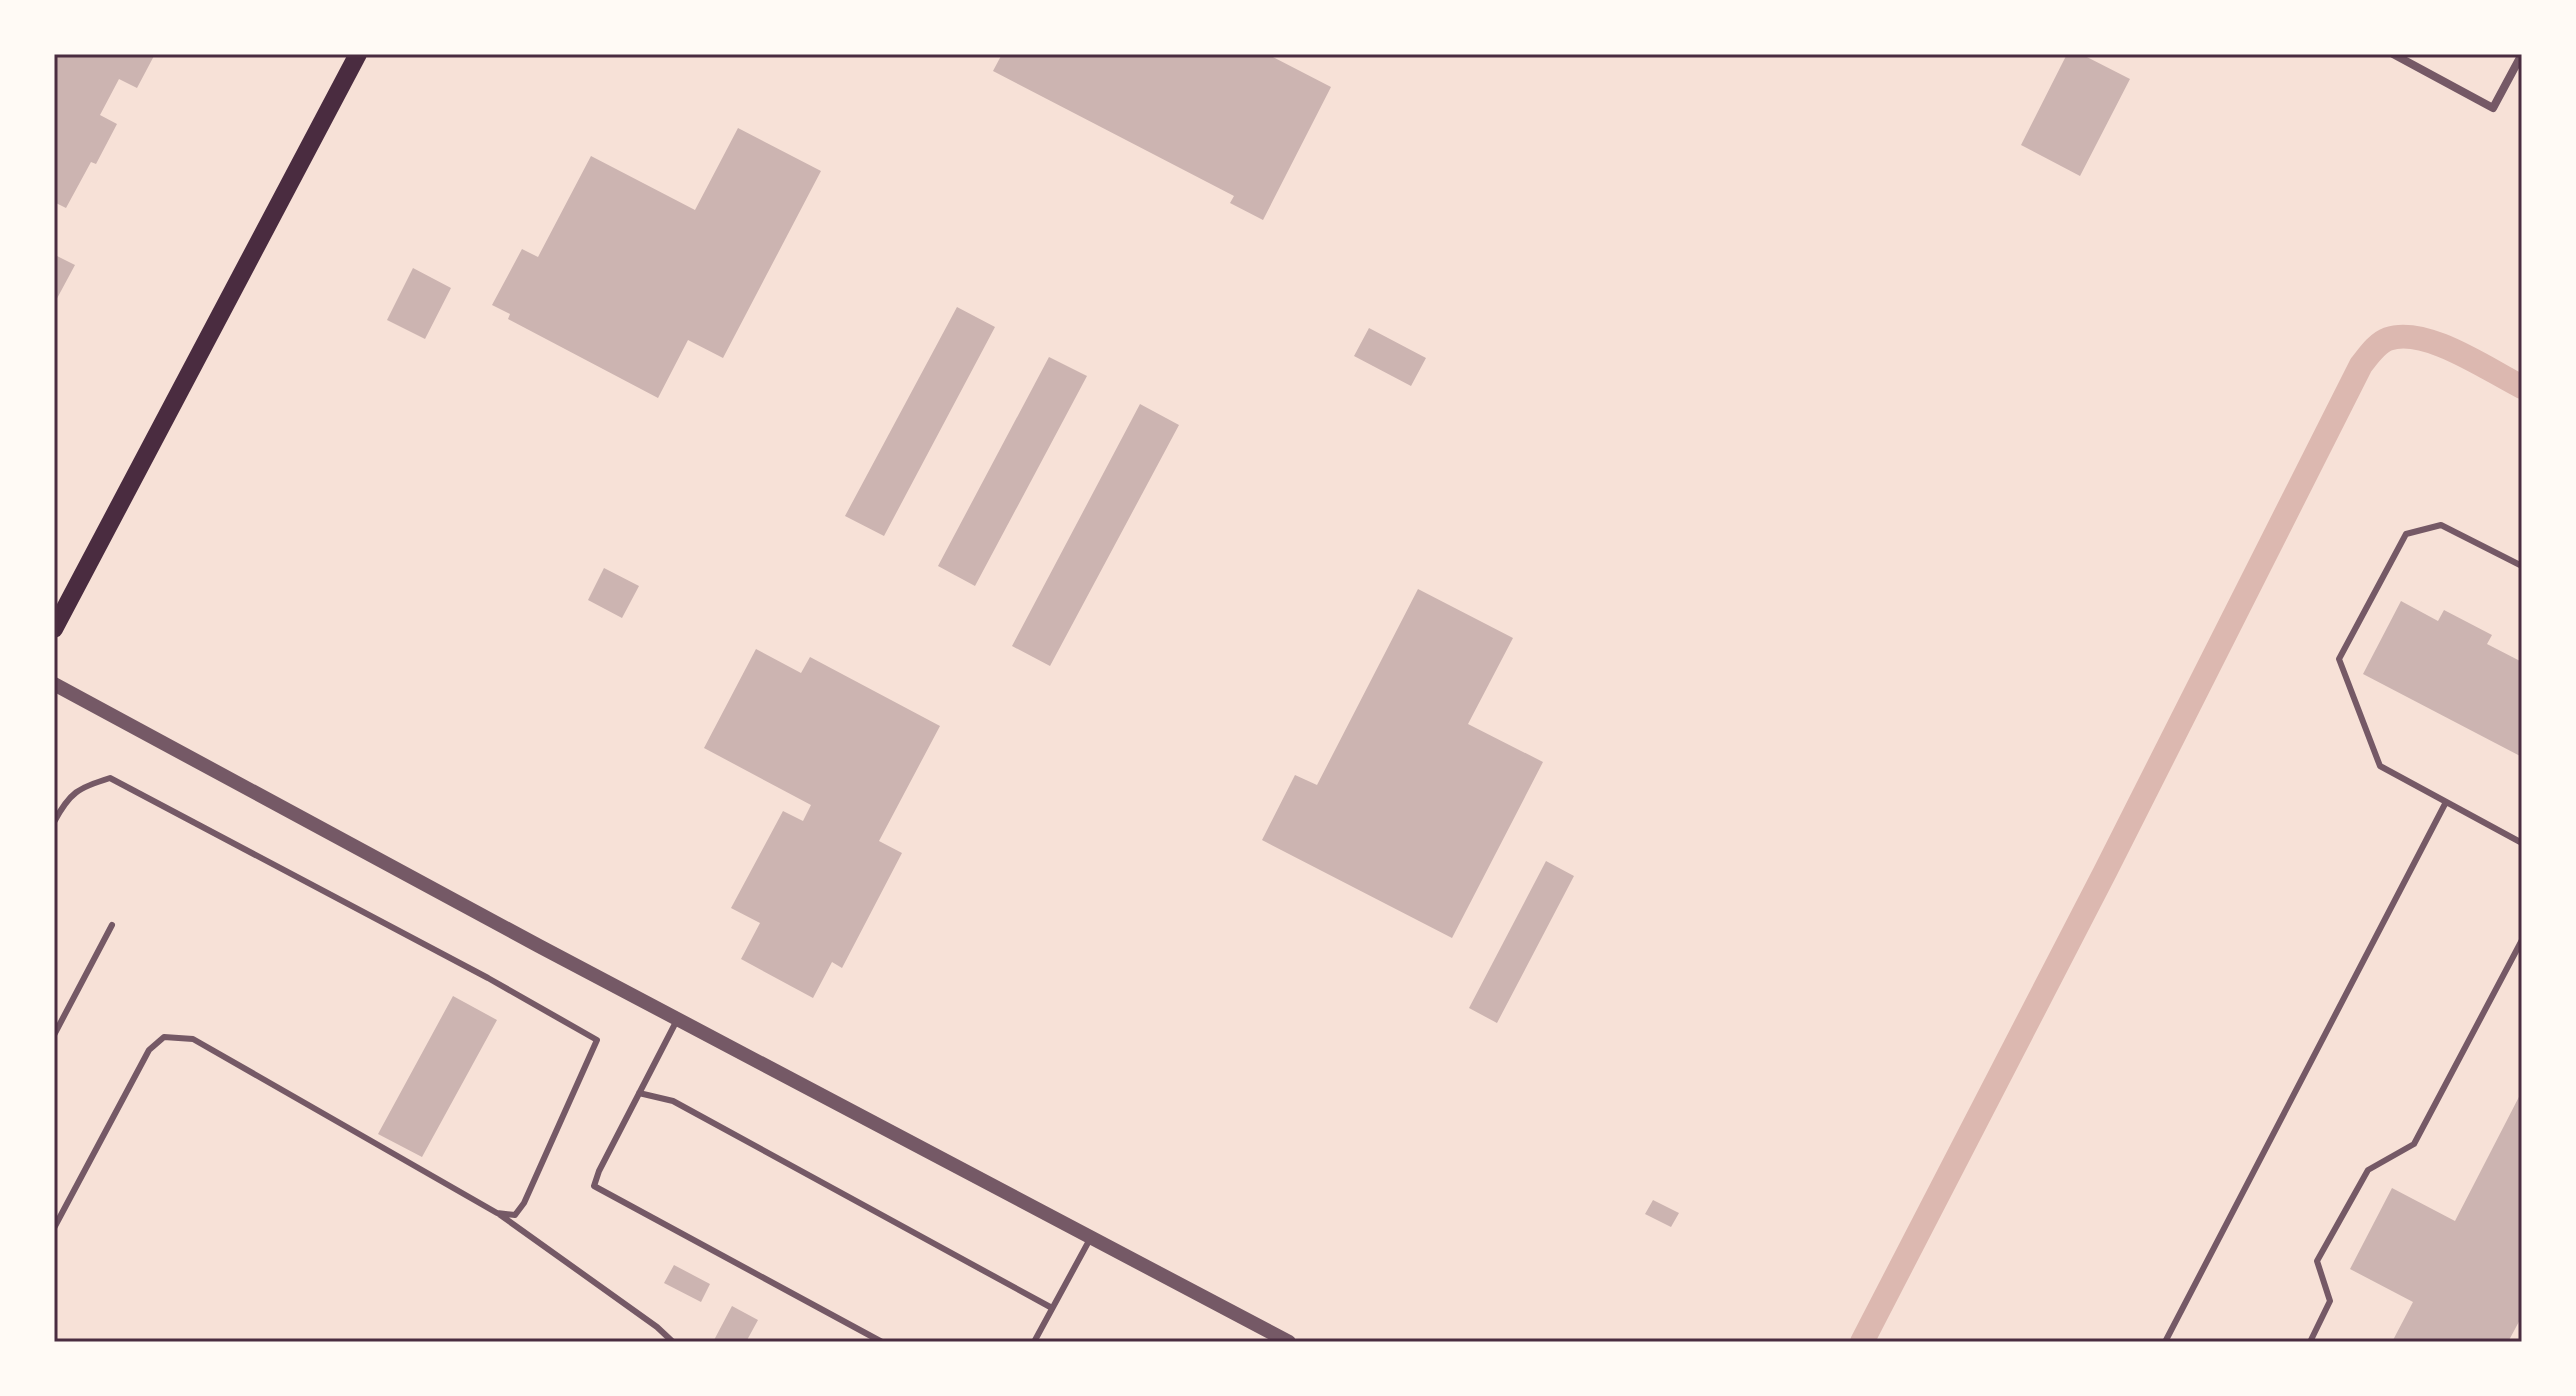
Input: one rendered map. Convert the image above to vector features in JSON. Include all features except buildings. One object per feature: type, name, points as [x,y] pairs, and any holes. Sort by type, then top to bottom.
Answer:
[{"type":"main road","points":[[54,629],[358,54]]},
{"type":"street","points":[[2393,54],[2493,108],[2522,54]]},
{"type":"street","points":[[54,684],[320,829],[1289,1342]]},
{"type":"lane","points":[[2522,566],[2441,525],[2406,534],[2339,659],[2380,766],[2522,843]]},
{"type":"lane","points":[[54,822],[66,799],[82,786],[110,778],[488,978],[597,1040],[524,1203],[515,1215],[497,1213]]},
{"type":"lane","points":[[2165,1342],[2446,802]]},
{"type":"lane","points":[[54,1035],[112,925]]},
{"type":"lane","points":[[2310,1342],[2330,1301],[2317,1261],[2368,1170],[2414,1144],[2522,940]]},
{"type":"lane","points":[[678,1019],[594,1186],[882,1342]]},
{"type":"lane","points":[[54,1228],[149,1050],[164,1037],[193,1039],[497,1213],[657,1327],[673,1342]]},
{"type":"lane","points":[[639,1093],[673,1101],[1052,1308]]},
{"type":"lane","points":[[1034,1342],[1092,1236]]},
{"type":"waterway","points":[[1862,1342],[2105,872],[2361,365],[2377,346],[2388,339],[2420,339],[2456,352],[2522,387]]}]
